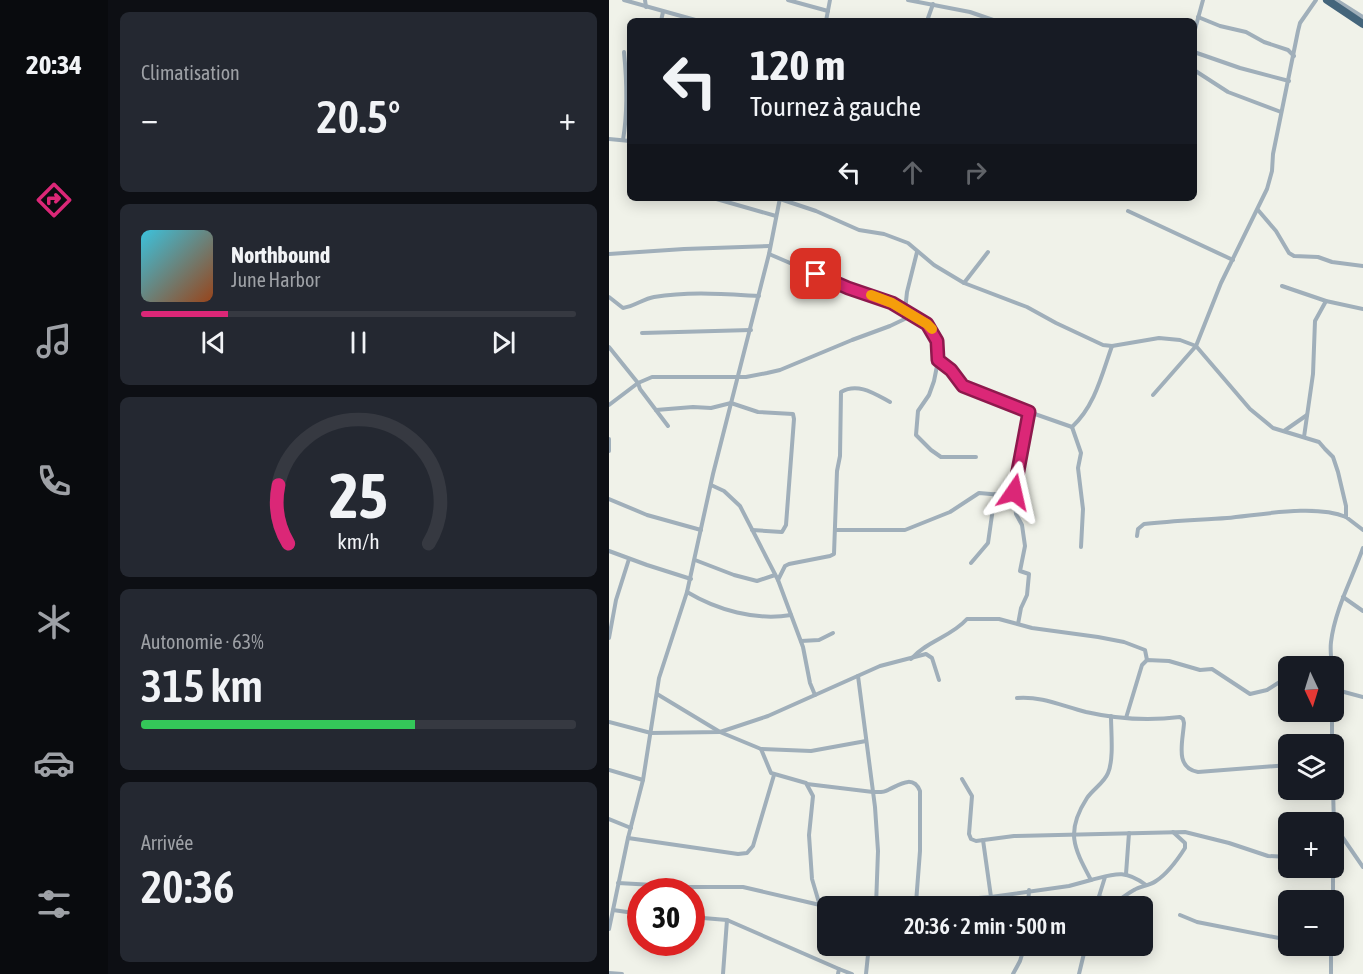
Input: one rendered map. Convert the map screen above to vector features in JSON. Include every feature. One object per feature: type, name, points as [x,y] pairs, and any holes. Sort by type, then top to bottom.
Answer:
[{"type":"highway","points":[[1327,0],[1363,24]]},
{"type":"street","points":[[624,0],[687,18]]},
{"type":"street","points":[[645,0],[646,7]]},
{"type":"street","points":[[788,0],[828,11]]},
{"type":"street","points":[[827,18],[830,0]]},
{"type":"street","points":[[908,0],[970,12],[987,18]]},
{"type":"street","points":[[1197,21],[1203,0]]},
{"type":"street","points":[[1153,395],[1196,346],[1221,283],[1258,210],[1272,171],[1273,154],[1300,23],[1315,0]]},
{"type":"street","points":[[1336,0],[1363,17]]},
{"type":"street","points":[[928,18],[933,4]]},
{"type":"street","points":[[662,18],[663,12]]},
{"type":"street","points":[[1198,17],[1220,26],[1246,32],[1288,50],[1294,57]]},
{"type":"street","points":[[623,140],[627,116],[624,52]]},
{"type":"street","points":[[1197,53],[1240,68],[1289,81]]},
{"type":"street","points":[[1197,72],[1229,92],[1281,112]]},
{"type":"street","points":[[609,140],[627,141]]},
{"type":"street","points":[[724,201],[777,216]]},
{"type":"street","points":[[609,929],[643,780],[662,666],[691,579],[711,485],[751,330],[780,201]]},
{"type":"street","points":[[788,201],[859,230],[884,234],[908,243],[917,252],[964,283],[1027,307],[1090,340],[1112,346],[1159,338],[1180,340],[1196,346],[1250,409],[1273,428],[1319,442],[1333,457],[1346,506],[1346,517]]},
{"type":"street","points":[[1258,210],[1276,231],[1289,253],[1295,256],[1318,257],[1363,266]]},
{"type":"street","points":[[1128,211],[1233,260]]},
{"type":"street","points":[[609,254],[673,249],[770,246]]},
{"type":"street","points":[[905,311],[907,292],[917,252]]},
{"type":"street","points":[[964,283],[988,252]]},
{"type":"street","points":[[769,254],[848,288],[892,303],[927,324],[937,341],[938,360],[929,395],[918,411],[916,435],[941,457],[976,457]]},
{"type":"street","points":[[1282,286],[1326,301],[1363,309]]},
{"type":"street","points":[[609,297],[623,308],[651,297],[690,292],[759,296]]},
{"type":"street","points":[[1304,436],[1313,374],[1315,321],[1326,301]]},
{"type":"street","points":[[609,405],[638,382],[652,377],[738,377],[780,370],[911,316]]},
{"type":"street","points":[[642,333],[751,330]]},
{"type":"street","points":[[1072,427],[1085,415],[1092,403],[1112,346]]},
{"type":"street","points":[[609,347],[638,382],[668,426]]},
{"type":"street","points":[[938,360],[951,370],[963,386],[1072,427]]},
{"type":"street","points":[[778,580],[789,564],[834,554],[841,392],[844,389],[862,388],[890,402]]},
{"type":"street","points":[[656,410],[711,408],[731,403],[758,412],[770,414],[790,412],[793,414],[786,525],[782,532],[752,530]]},
{"type":"street","points":[[1018,624],[1021,608],[1027,595],[1029,574],[1020,571],[1025,546],[1024,530],[1016,514],[1014,496],[1015,478],[1023,451],[1029,412]]},
{"type":"street","points":[[1284,431],[1307,415]]},
{"type":"street","points":[[1072,427],[1081,453],[1079,468],[1083,509],[1081,547]]},
{"type":"street","points":[[609,439],[609,451]]},
{"type":"street","points":[[711,485],[724,491],[740,506],[778,580],[801,641],[815,695]]},
{"type":"street","points":[[836,530],[905,530],[950,512],[979,493],[1014,496]]},
{"type":"street","points":[[971,563],[988,543],[995,494]]},
{"type":"street","points":[[609,499],[647,515],[701,530]]},
{"type":"street","points":[[1137,536],[1144,524],[1301,511],[1336,513],[1346,517],[1363,530]]},
{"type":"street","points":[[1332,656],[1331,643],[1343,597],[1363,548]]},
{"type":"street","points":[[609,551],[691,579]]},
{"type":"street","points":[[609,638],[612,616],[629,559]]},
{"type":"street","points":[[695,560],[733,575],[757,581],[775,575]]},
{"type":"street","points":[[687,592],[718,607],[756,616],[791,615]]},
{"type":"street","points":[[1343,597],[1363,611]]},
{"type":"street","points":[[910,660],[936,638],[954,631],[967,619],[992,618],[1032,628],[1124,642],[1145,650],[1147,660]]},
{"type":"street","points":[[801,641],[819,640],[833,633]]},
{"type":"street","points":[[609,722],[651,733],[720,732],[768,716],[880,666],[910,660],[925,654],[930,655],[939,680]]},
{"type":"street","points":[[1147,660],[1169,661],[1200,670],[1212,669],[1250,694],[1267,690],[1278,683]]},
{"type":"street","points":[[1126,718],[1142,666],[1147,660]]},
{"type":"street","points":[[858,676],[873,792],[878,851],[877,896]]},
{"type":"street","points":[[1344,692],[1363,697]]},
{"type":"street","points":[[657,694],[720,732],[761,748],[811,751],[866,741]]},
{"type":"street","points":[[1017,698],[1038,698],[1087,712],[1126,718],[1183,719],[1182,758],[1185,766],[1191,771],[1278,766]]},
{"type":"street","points":[[1091,880],[1075,850],[1073,836],[1077,819],[1087,797],[1108,772],[1111,716]]},
{"type":"street","points":[[761,748],[768,770],[774,775],[806,783],[873,792],[883,792],[907,781],[914,783],[919,791],[920,851],[917,896]]},
{"type":"street","points":[[609,770],[643,780]]},
{"type":"street","points":[[628,838],[738,854],[747,853],[753,846],[774,775]]},
{"type":"street","points":[[962,779],[972,796],[969,834],[971,839],[1185,832],[1268,856],[1278,856]]},
{"type":"street","points":[[806,783],[813,796],[809,835],[812,879],[818,896]]},
{"type":"street","points":[[609,819],[631,828]]},
{"type":"street","points":[[1125,896],[1136,888],[1161,877],[1185,848],[1185,843],[1172,832]]},
{"type":"street","points":[[1126,874],[1129,833]]},
{"type":"street","points":[[1344,839],[1363,867]]},
{"type":"street","points":[[983,840],[991,896]]},
{"type":"street","points":[[996,896],[1069,886],[1126,874],[1147,885]]},
{"type":"street","points":[[1099,896],[1105,877]]},
{"type":"street","points":[[618,883],[743,887],[817,905]]},
{"type":"street","points":[[1029,890],[1029,896]]},
{"type":"street","points":[[613,910],[627,912]]},
{"type":"street","points":[[1180,915],[1197,922],[1278,938]]},
{"type":"street","points":[[705,918],[727,920],[838,971],[852,974]]},
{"type":"street","points":[[723,974],[727,920]]},
{"type":"street","points":[[866,974],[868,956]]},
{"type":"street","points":[[1013,974],[1022,956]]},
{"type":"street","points":[[1079,974],[1083,956]]},
{"type":"street","points":[[1331,956],[1331,974]]},
{"type":"street","points":[[609,973],[622,974]]},
{"type":"slow traffic","points":[[871,295],[892,303],[932,329]]},
{"type":"route","points":[[816,274],[892,303],[927,324],[936,336],[938,360],[951,370],[959,383],[1029,412],[1014,492]]}]
